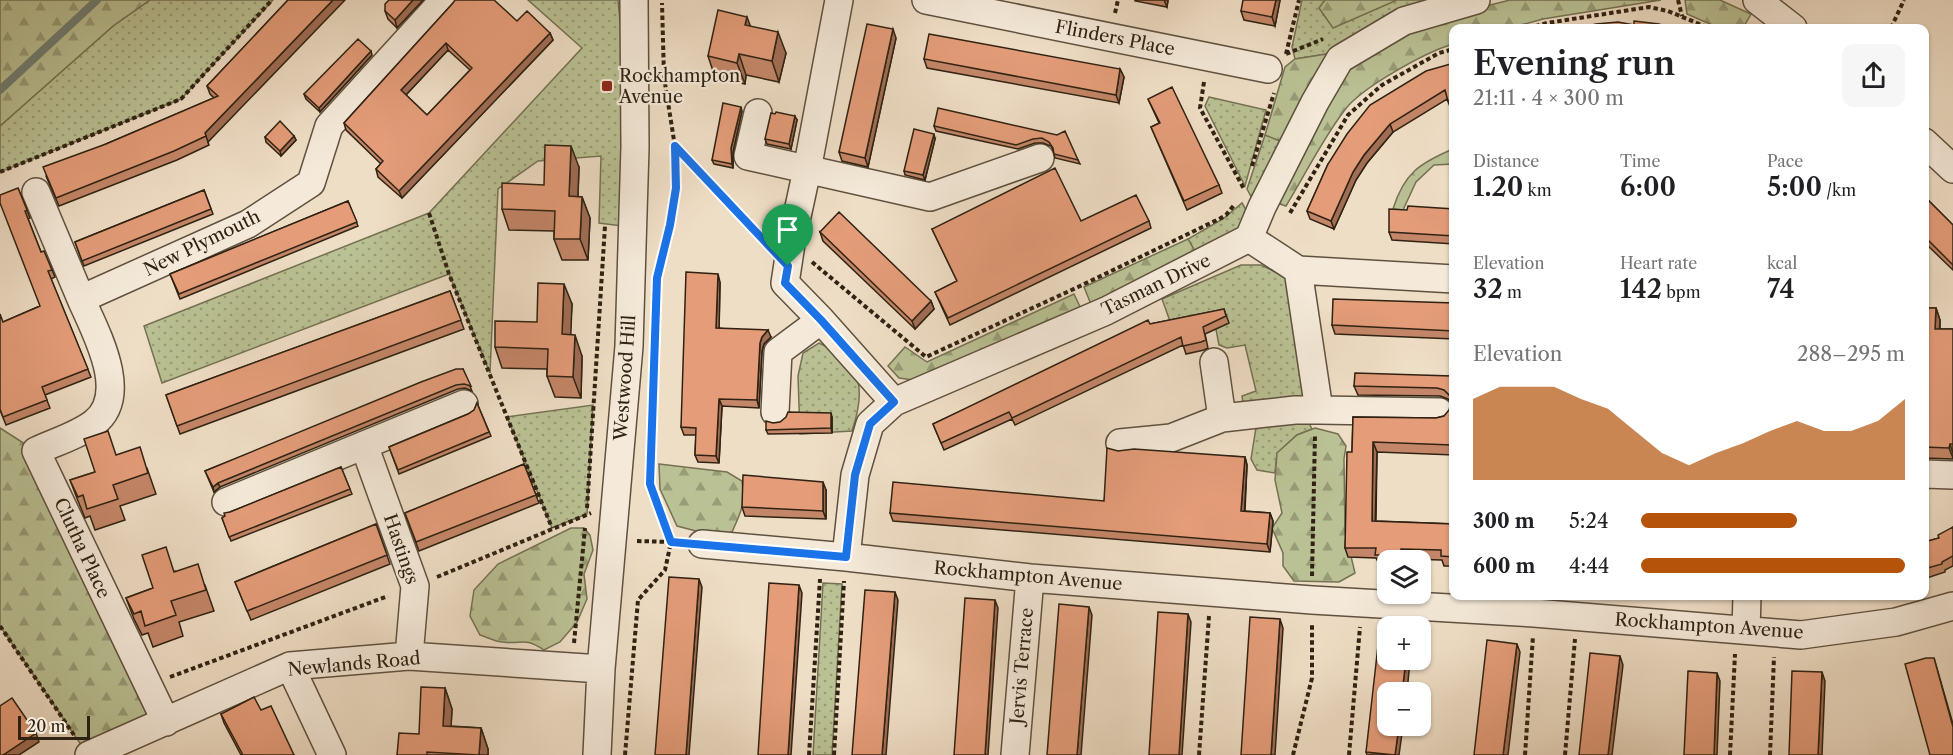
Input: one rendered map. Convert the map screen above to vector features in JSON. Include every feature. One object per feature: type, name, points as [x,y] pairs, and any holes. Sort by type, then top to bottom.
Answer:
[{"type":"street","name":"New Plymouth","points":[[81,299],[248,224],[312,183],[329,126],[444,0]]},
{"type":"street","name":"Westwood Hill","points":[[597,755],[601,669],[629,346],[635,147],[634,0]]},
{"type":"street","points":[[839,0],[785,283],[894,402]]},
{"type":"street","name":"Flinders Place","points":[[926,0],[1278,70]]},
{"type":"street","points":[[1449,279],[1298,270],[1249,238],[1309,112],[1340,59],[1404,21],[1476,0]]},
{"type":"street","points":[[1757,0],[1788,24]]},
{"type":"street","points":[[758,113],[748,156],[930,197],[1040,158]]},
{"type":"street","points":[[1929,147],[1953,170]]},
{"type":"street","points":[[36,192],[81,299]]},
{"type":"street","name":"Tasman Drive","points":[[834,556],[870,424],[894,402],[1106,311],[1249,238]]},
{"type":"street","points":[[1298,270],[1319,410]]},
{"type":"street","name":"Clutha Place","points":[[81,299],[104,353],[110,382],[108,408],[96,422],[36,451],[166,722]]},
{"type":"street","points":[[775,412],[778,352],[821,320]]},
{"type":"street","points":[[1214,362],[1222,418]]},
{"type":"street","points":[[226,502],[464,404]]},
{"type":"street","points":[[1120,443],[1171,438],[1222,418],[1295,410],[1439,412]]},
{"type":"street","name":"Hastings","points":[[364,445],[416,586],[409,656]]},
{"type":"street","points":[[1929,474],[1953,475]]},
{"type":"street","name":"Rockhampton Avenue","points":[[702,544],[1030,578],[1312,600],[1534,613],[1801,635],[1896,622],[1953,606]]},
{"type":"street","name":"Jervis Terrace","points":[[1015,755],[1030,578]]},
{"type":"street","points":[[1741,630],[1746,600]]},
{"type":"street","name":"Newlands Road","points":[[82,746],[146,744],[166,722],[290,666],[409,656],[601,669]]},
{"type":"street","points":[[290,666],[332,755]]},
{"type":"path","points":[[0,172],[181,99],[272,0]]},
{"type":"path","points":[[657,278],[676,188],[675,146],[664,77],[662,0]]},
{"type":"path","name":"Flinders Place","points":[[1116,9],[1118,0]]},
{"type":"path","points":[[1251,169],[1299,0]]},
{"type":"path","points":[[1678,0],[1682,17]]},
{"type":"path","points":[[1893,24],[1904,0]]},
{"type":"path","points":[[1542,24],[1649,7],[1699,24]]},
{"type":"path","points":[[1278,70],[1329,36]]},
{"type":"path","points":[[1285,221],[1348,115],[1382,85],[1439,53],[1449,50]]},
{"type":"path","points":[[1203,90],[1200,108],[1245,191],[1248,180]]},
{"type":"path","points":[[675,146],[789,255],[926,357],[1226,215],[1238,199]]},
{"type":"path","points":[[429,213],[449,274],[552,528]]},
{"type":"path","points":[[572,666],[587,514],[605,218]]},
{"type":"path","points":[[625,755],[638,600],[665,570],[671,542],[650,484],[654,381]]},
{"type":"path","points":[[1293,755],[1312,678],[1315,428],[1319,410]]},
{"type":"path","points":[[147,686],[416,586],[587,514],[615,510]]},
{"type":"path","points":[[612,540],[702,544]]},
{"type":"path","points":[[809,755],[834,556]]},
{"type":"path","points":[[834,556],[834,755]]},
{"type":"path","points":[[1199,755],[1211,592]]},
{"type":"path","points":[[1349,755],[1362,603]]},
{"type":"path","points":[[1525,755],[1534,613]]},
{"type":"path","points":[[1565,755],[1576,617]]},
{"type":"path","points":[[0,626],[82,746]]},
{"type":"path","points":[[1730,755],[1741,630]]},
{"type":"path","points":[[1770,755],[1775,633]]},
{"type":"green space","points":[[0,0],[150,0],[113,26],[0,126]]},
{"type":"green space","points":[[150,0],[273,0],[181,99],[0,172],[0,126],[113,26]]},
{"type":"green space","points":[[528,0],[618,0],[625,74],[622,226],[599,223],[601,156],[538,161],[498,189],[490,373],[449,274],[162,383],[144,326],[429,213],[582,48]]},
{"type":"green space","points":[[1302,0],[1453,0],[1333,53],[1295,59],[1292,47]]},
{"type":"green space","points":[[1325,0],[1397,0],[1333,28],[1319,8]]},
{"type":"green space","points":[[1510,0],[1661,0],[1525,24],[1449,24],[1449,45],[1394,72],[1352,102],[1328,134],[1286,206],[1277,203],[1347,68],[1406,26]]},
{"type":"green space","points":[[1685,0],[1720,0],[1751,14],[1745,24],[1710,24],[1687,14]]},
{"type":"green space","points":[[1333,53],[1285,143],[1265,135],[1285,67],[1295,59]]},
{"type":"green space","points":[[1209,97],[1266,110],[1245,186],[1205,106]]},
{"type":"green space","points":[[1265,135],[1285,143],[1255,204],[1247,189]]},
{"type":"green space","points":[[1449,151],[1449,164],[1434,165],[1416,182],[1403,210],[1393,209],[1402,186],[1408,178],[1431,159]]},
{"type":"green space","points":[[1242,203],[1249,215],[1229,240],[1197,255],[1188,239],[1223,219]]},
{"type":"green space","points":[[1188,239],[1197,255],[1092,307],[1084,287]]},
{"type":"green space","points":[[1241,265],[1261,265],[1284,276],[1299,291],[1312,393],[1296,407],[1243,403],[1242,396],[1256,391],[1245,345],[1227,348],[1219,345],[1213,314],[1171,324],[1162,299]]},
{"type":"green space","points":[[1074,294],[1082,311],[913,380],[899,378],[888,366],[905,347],[927,362]]},
{"type":"green space","points":[[819,343],[845,359],[857,379],[859,402],[852,431],[800,434],[798,376],[803,353]]},
{"type":"green space","points":[[593,405],[587,514],[552,528],[507,417]]},
{"type":"green space","points":[[1307,419],[1312,429],[1297,435],[1277,453],[1275,473],[1257,470],[1251,459],[1257,421]]},
{"type":"green space","points":[[0,428],[36,451],[166,722],[88,755],[0,626]]},
{"type":"green space","points":[[1315,428],[1338,434],[1346,446],[1344,459],[1345,531],[1355,573],[1339,582],[1294,581],[1283,566],[1283,553],[1272,528],[1282,513],[1275,480],[1277,453],[1297,435]]},
{"type":"green space","points":[[659,464],[727,472],[742,481],[742,507],[732,532],[719,537],[677,526],[660,489]]},
{"type":"green space","points":[[571,528],[584,528],[590,535],[593,550],[584,574],[587,599],[577,622],[560,642],[544,650],[532,643],[500,642],[480,635],[470,616],[474,590],[498,564]]},
{"type":"green space","points":[[823,583],[842,584],[832,755],[813,755]]},
{"type":"building","points":[[288,0],[333,0],[205,133],[206,136],[56,198],[43,167],[106,144],[218,96],[207,86]]},
{"type":"building","points":[[389,0],[413,0],[395,20],[385,11],[385,4]]},
{"type":"building","points":[[455,0],[494,0],[517,21],[527,11],[550,33],[399,191],[376,169],[383,161],[344,123]],"holes":[[[446,43],[472,68],[427,115],[401,90]]]},
{"type":"building","points":[[1243,0],[1276,0],[1272,17],[1241,11]]},
{"type":"building","points":[[718,10],[747,17],[745,25],[778,32],[772,61],[739,54],[737,63],[708,56]]},
{"type":"building","points":[[1634,21],[1659,24],[1634,24]]},
{"type":"building","points":[[1618,22],[1629,24],[1596,24]]},
{"type":"building","points":[[867,24],[893,29],[865,158],[839,152]]},
{"type":"building","points":[[929,34],[1120,69],[1116,95],[924,59]]},
{"type":"building","points":[[358,39],[371,51],[319,108],[304,94]]},
{"type":"building","points":[[1449,64],[1449,101],[1445,90],[1390,124],[1353,172],[1331,221],[1307,211],[1328,164],[1347,134],[1370,105],[1426,71]]},
{"type":"building","points":[[1172,87],[1219,185],[1184,201],[1151,127],[1160,123],[1148,99]]},
{"type":"building","points":[[723,103],[741,107],[731,148],[732,164],[712,160]]},
{"type":"building","points":[[938,108],[1057,135],[1065,131],[1078,160],[1054,154],[1049,142],[1042,138],[1016,145],[934,126]]},
{"type":"building","points":[[771,113],[795,116],[789,144],[765,139]]},
{"type":"building","points":[[280,121],[294,136],[280,151],[265,137]]},
{"type":"building","points":[[914,129],[934,134],[923,175],[904,171]]},
{"type":"building","points":[[545,145],[571,146],[569,196],[582,197],[580,239],[554,239],[555,211],[502,209],[502,183],[544,185]]},
{"type":"building","points":[[1055,168],[1081,221],[1136,195],[1149,221],[948,318],[935,292],[957,281],[932,229]]},
{"type":"building","points":[[18,188],[41,252],[44,251],[52,270],[48,271],[88,369],[42,387],[47,400],[3,417],[0,409],[0,314],[3,322],[40,306],[0,203],[0,195]]},
{"type":"building","points":[[204,190],[211,209],[82,261],[75,242]]},
{"type":"building","points":[[348,201],[357,222],[179,294],[170,274]]},
{"type":"building","points":[[1929,201],[1953,225],[1953,265],[1929,241]]},
{"type":"building","points":[[1408,206],[1449,209],[1449,236],[1389,232],[1389,209],[1407,210]]},
{"type":"building","points":[[839,212],[931,301],[912,321],[820,232]]},
{"type":"building","points":[[686,272],[718,274],[716,328],[768,330],[760,343],[757,400],[719,399],[716,456],[695,455],[696,428],[681,427]]},
{"type":"building","points":[[538,283],[564,284],[562,334],[575,335],[573,377],[547,376],[548,349],[495,347],[495,321],[537,322]]},
{"type":"building","points":[[450,291],[461,320],[177,426],[166,395]]},
{"type":"building","points":[[1333,299],[1449,303],[1449,331],[1332,325]]},
{"type":"building","points":[[1929,308],[1936,308],[1935,329],[1953,329],[1953,444],[1950,444],[1949,448],[1929,447]]},
{"type":"building","points":[[1224,309],[1226,316],[1203,327],[1206,340],[1183,346],[1181,337],[1012,418],[1009,412],[941,443],[933,424],[1148,320],[1150,324]]},
{"type":"building","points":[[456,369],[463,369],[471,386],[456,385],[213,487],[205,471],[421,382]]},
{"type":"building","points":[[1355,373],[1449,376],[1449,395],[1437,388],[1354,386]]},
{"type":"building","points":[[477,403],[489,432],[398,470],[389,447],[468,414],[474,410]]},
{"type":"building","points":[[1449,410],[1449,445],[1373,442],[1372,521],[1449,524],[1449,557],[1441,556],[1441,550],[1377,550],[1377,555],[1375,555],[1376,548],[1345,548],[1347,452],[1352,452],[1353,417],[1436,418],[1444,416]]},
{"type":"building","points":[[788,412],[831,413],[831,428],[766,430],[766,421],[780,422]]},
{"type":"building","points":[[108,431],[116,455],[140,447],[148,473],[113,485],[118,499],[87,509],[83,495],[78,497],[70,480],[95,472],[84,439]]},
{"type":"building","points":[[1107,448],[1118,451],[1134,449],[1245,457],[1241,511],[1270,513],[1267,544],[890,513],[893,482],[1104,501]]},
{"type":"building","points":[[524,464],[536,495],[416,542],[405,513]]},
{"type":"building","points":[[341,467],[350,489],[229,537],[222,518],[225,516],[224,513]]},
{"type":"building","points":[[743,475],[823,482],[823,511],[742,507]]},
{"type":"building","points":[[376,524],[387,555],[247,611],[235,582]]},
{"type":"building","points":[[1953,527],[1953,556],[1942,564],[1929,568],[1929,541],[1939,538],[1938,535]]},
{"type":"building","points":[[166,547],[174,572],[198,564],[206,590],[171,601],[176,615],[145,626],[141,611],[134,614],[126,598],[153,588],[142,555]]},
{"type":"building","points":[[669,577],[699,579],[686,755],[655,755]]},
{"type":"building","points":[[769,583],[799,585],[788,755],[758,755]]},
{"type":"building","points":[[865,590],[895,592],[882,755],[852,755]]},
{"type":"building","points":[[965,598],[995,600],[985,755],[954,755]]},
{"type":"building","points":[[1059,604],[1089,607],[1077,755],[1047,755]]},
{"type":"building","points":[[1158,612],[1188,614],[1179,755],[1149,755]]},
{"type":"building","points":[[1250,617],[1280,619],[1271,755],[1241,755]]},
{"type":"building","points":[[1487,640],[1517,644],[1503,755],[1474,755]]},
{"type":"building","points":[[1590,653],[1620,656],[1608,755],[1579,755]]},
{"type":"building","points":[[1377,655],[1377,670],[1405,670],[1403,682],[1377,682],[1377,736],[1398,736],[1395,755],[1366,752]]},
{"type":"building","points":[[1934,658],[1953,727],[1953,755],[1930,755],[1905,664]]},
{"type":"building","points":[[1688,671],[1717,673],[1714,755],[1684,755]]},
{"type":"building","points":[[1792,671],[1822,672],[1818,755],[1789,755]]},
{"type":"building","points":[[421,687],[445,688],[443,726],[481,728],[479,755],[427,752],[427,755],[397,755],[399,733],[419,734]]},
{"type":"building","points":[[254,697],[261,710],[271,706],[294,755],[243,755],[221,714]]},
{"type":"building","points":[[12,698],[36,733],[0,755],[0,706]]},
{"type":"waterway","points":[[0,90],[97,0]]},
{"type":"place","name":"Rockhampton Avenue","points":[[607,86]]},
{"type":"route","points":[[675,146],[788,266],[785,283],[894,402],[870,424],[855,475],[846,557],[671,542],[650,484],[657,278],[676,188],[675,146]]}]
